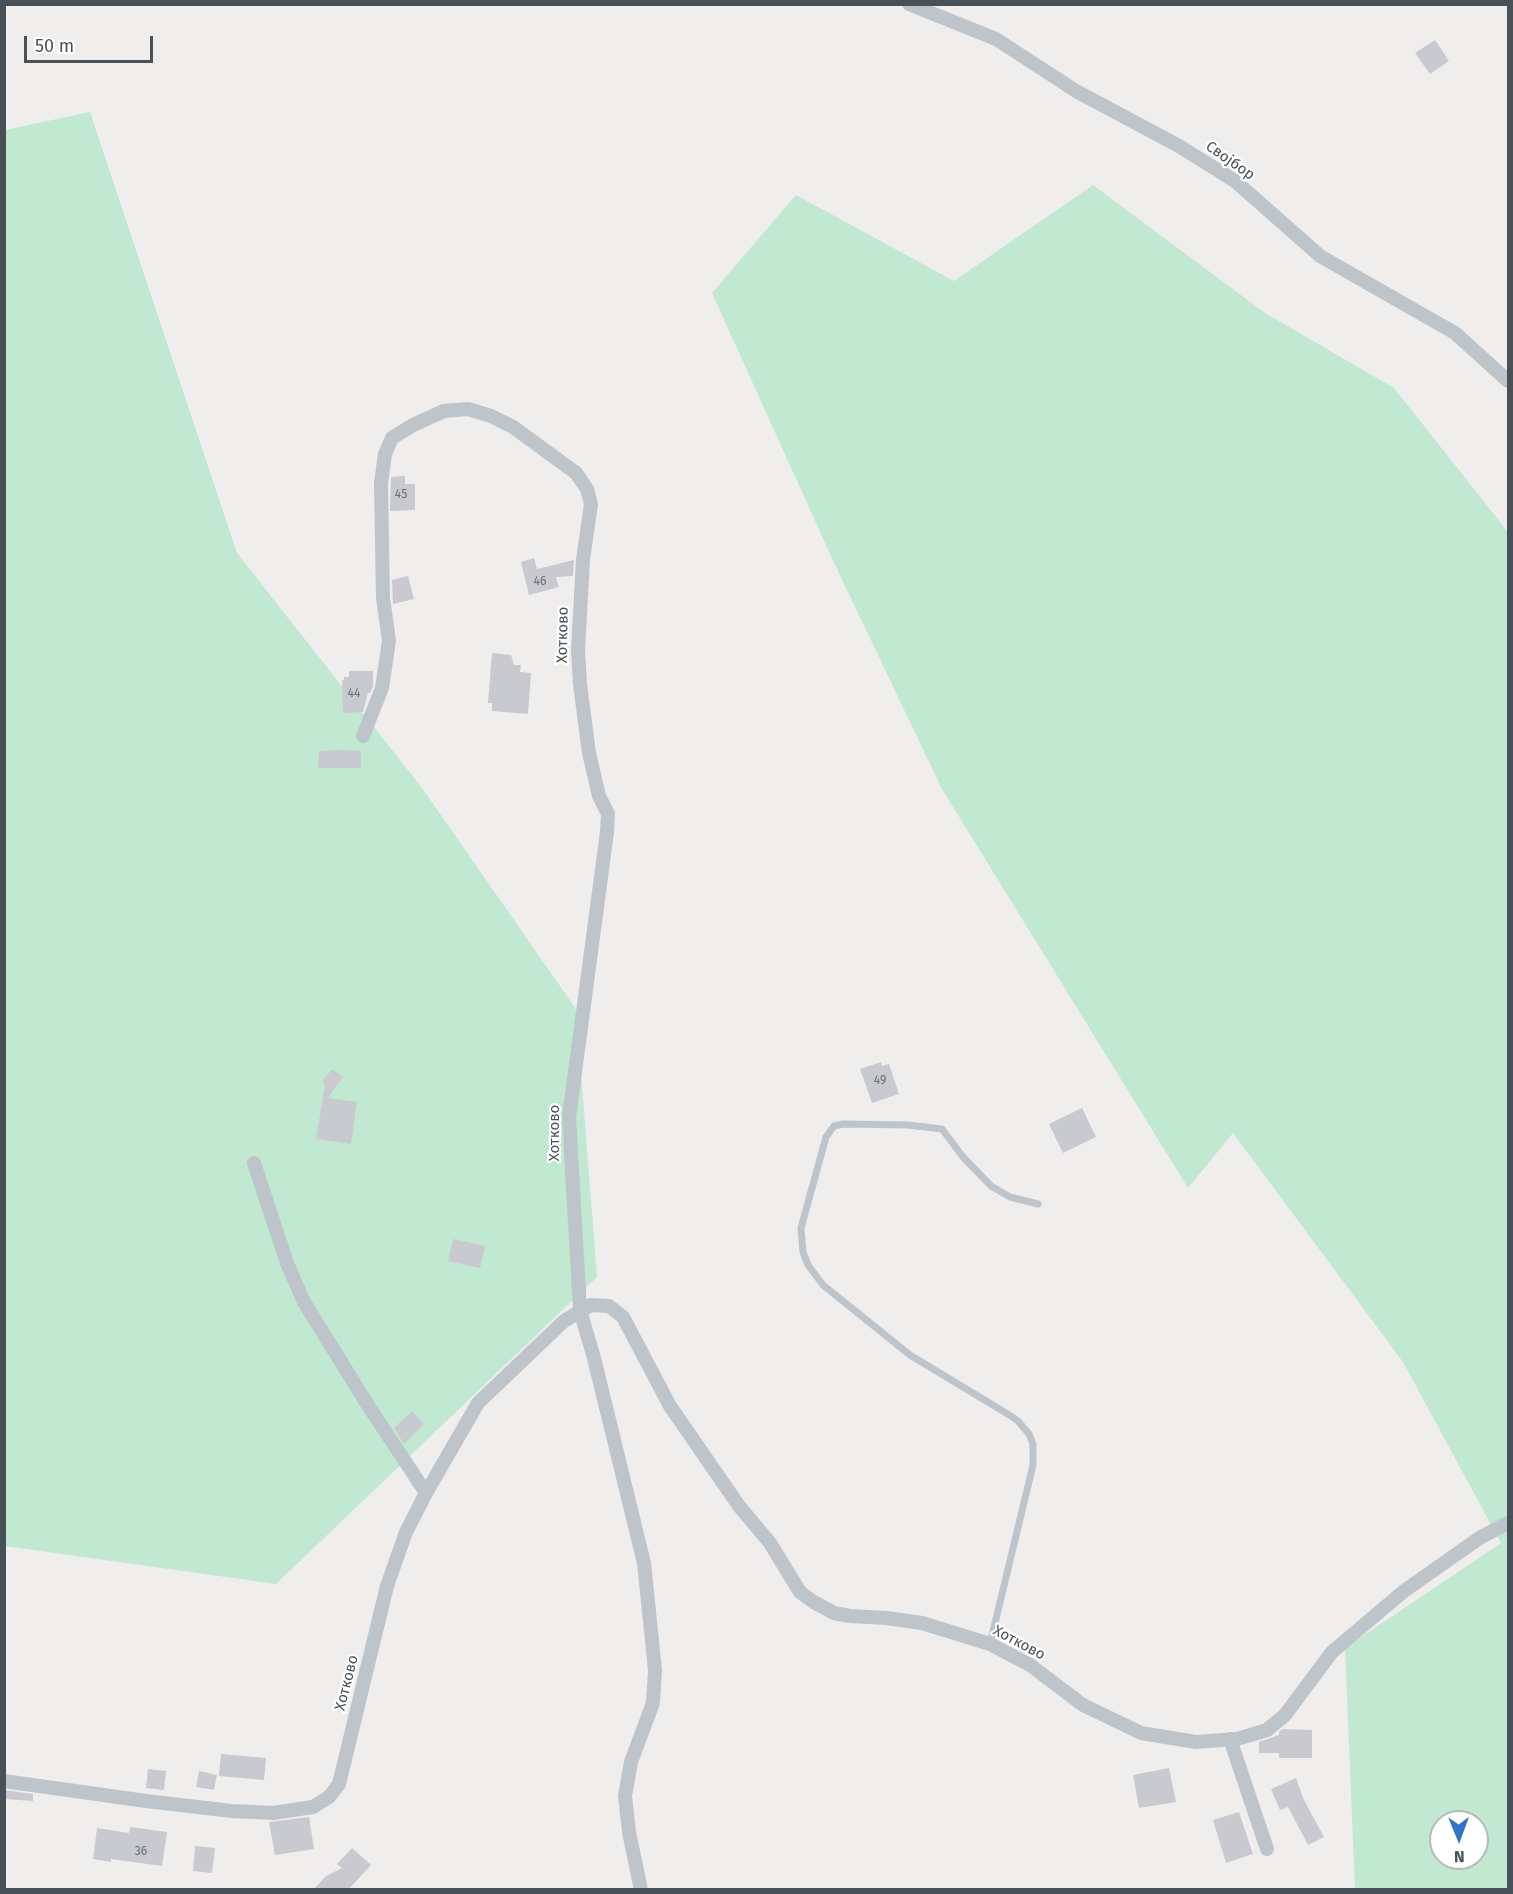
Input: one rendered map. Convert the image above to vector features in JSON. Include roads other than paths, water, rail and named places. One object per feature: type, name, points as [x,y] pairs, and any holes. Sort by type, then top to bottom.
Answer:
[{"type":"street","name":"Својбор","points":[[909,4],[996,39],[1076,91],[1179,146],[1235,181],[1320,256],[1455,333],[1509,381]]},
{"type":"street","name":"Хотково","points":[[363,736],[382,688],[389,641],[382,586],[381,483],[385,454],[393,438],[413,425],[444,411],[468,409],[491,416],[513,427],[576,473],[587,489],[591,504],[583,560],[578,650],[580,684],[590,753],[599,796],[608,814],[569,1117],[580,1310],[594,1358],[644,1563],[655,1670],[653,1703],[631,1762],[626,1796],[629,1832],[641,1890]]},
{"type":"street","points":[[254,1163],[287,1263],[304,1302],[426,1493]]},
{"type":"street","name":"Хотково","points":[[4,1781],[232,1811],[273,1813],[313,1807],[329,1797],[339,1784],[387,1586],[406,1532],[426,1493],[478,1403],[564,1321],[591,1305],[609,1306],[623,1317],[670,1406],[739,1506],[770,1543],[800,1592],[834,1612],[850,1616],[922,1623],[990,1644],[1029,1665],[1083,1706],[1141,1733],[1196,1742],[1230,1739],[1267,1730],[1285,1715],[1332,1652],[1404,1591],[1481,1536],[1509,1523]]},
{"type":"street","points":[[1230,1739],[1267,1849]]},
{"type":"lane","points":[[990,1644],[1033,1465],[1033,1444],[1029,1434],[1018,1420],[910,1355],[824,1285],[808,1264],[801,1240],[801,1228],[826,1137],[830,1129],[843,1124],[908,1125],[942,1129],[963,1157],[991,1186],[1010,1197],[1038,1204]]}]
